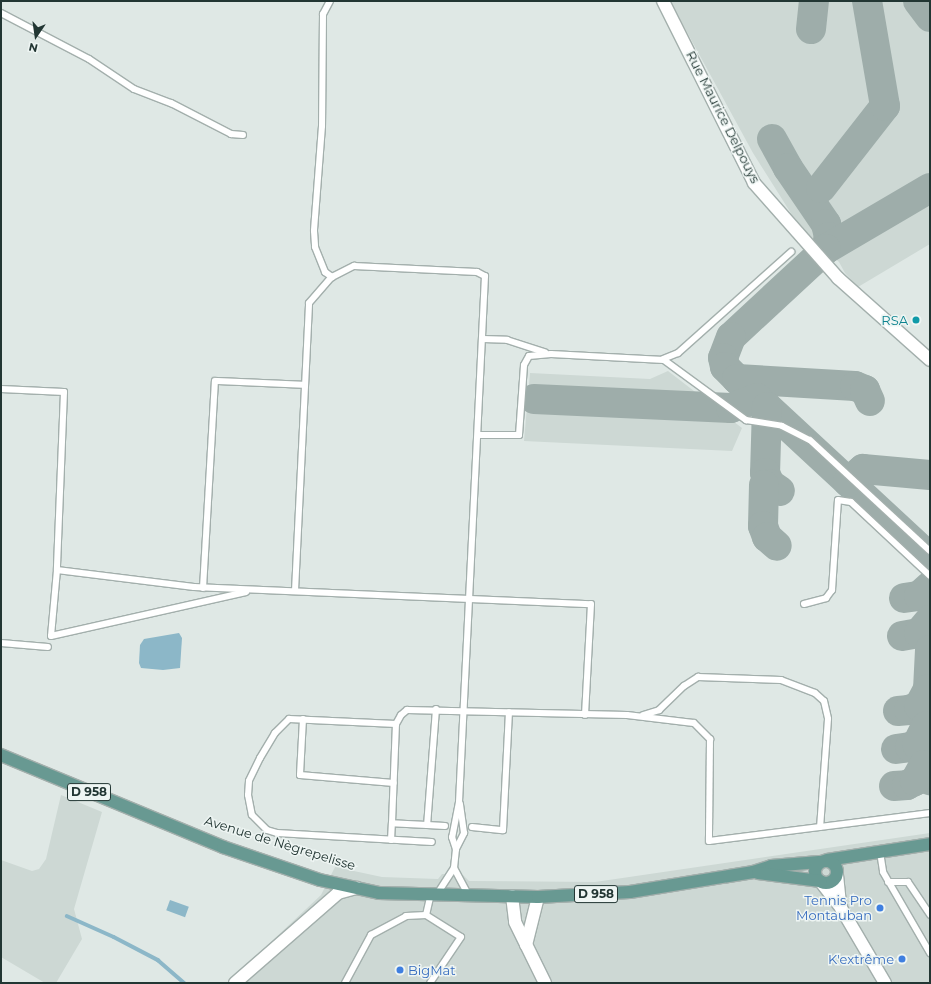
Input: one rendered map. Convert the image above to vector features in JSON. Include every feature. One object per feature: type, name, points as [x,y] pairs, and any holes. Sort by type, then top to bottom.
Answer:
[{"type":"main road","name":"Avenue de Nègrepelisse","points":[[1,755],[178,827],[222,847],[320,880],[379,892],[430,892],[538,897],[630,892],[752,872],[771,866],[823,861],[930,844]]},
{"type":"main road","name":"Avenue de Nègrepelisse","points":[[178,827],[327,874],[430,892]]},
{"type":"main road","points":[[837,873],[835,864],[823,861],[814,872],[820,882],[829,883],[856,855]]},
{"type":"main road","name":"Avenue de Nègrepelisse","points":[[752,872],[792,875],[820,882]]},
{"type":"street","name":"Rue Maurice Delpouys","points":[[663,1],[754,183],[838,278],[930,360]]},
{"type":"street","points":[[837,873],[841,908]]},
{"type":"street","points":[[315,910],[325,892],[320,880]]},
{"type":"street","points":[[820,882],[841,908],[885,983]]},
{"type":"street","points":[[235,983],[315,910],[338,893],[357,888]]},
{"type":"street","points":[[512,896],[515,922],[545,983]]},
{"type":"street","points":[[526,944],[538,897]]},
{"type":"lane","points":[[330,1],[324,14],[322,126],[314,231],[315,247],[325,272],[332,277]]},
{"type":"lane","points":[[1,13],[89,59],[134,89],[171,103],[230,134],[243,135]]},
{"type":"lane","points":[[478,435],[519,435],[526,358],[551,354],[666,360],[678,353],[791,252]]},
{"type":"lane","points":[[295,591],[306,394],[305,385],[309,303],[332,277],[354,266],[477,272],[485,276],[459,802],[452,837],[456,849]]},
{"type":"lane","points":[[483,339],[507,340],[551,354]]},
{"type":"lane","points":[[658,359],[672,365],[709,395],[746,420],[782,426],[810,440],[930,551]]},
{"type":"lane","points":[[204,588],[215,381],[305,385]]},
{"type":"lane","points":[[1,389],[64,392],[57,570],[51,636],[256,589]]},
{"type":"lane","points":[[804,604],[826,598],[832,590],[838,500],[851,502],[930,576]]},
{"type":"lane","points":[[57,570],[152,584],[204,588],[590,604],[585,715]]},
{"type":"lane","points":[[1,643],[48,647]]},
{"type":"lane","points":[[391,840],[396,724],[401,715],[408,710],[464,709],[585,715],[630,715],[652,713],[659,710],[684,686],[698,677],[781,680],[815,693],[824,701],[828,719],[820,827]]},
{"type":"lane","points":[[427,825],[436,709]]},
{"type":"lane","points":[[472,828],[503,830],[508,712]]},
{"type":"lane","points":[[630,715],[694,723],[710,739],[709,840],[930,813]]},
{"type":"lane","points":[[396,724],[289,719],[275,733],[260,758],[249,788],[252,815],[267,830],[278,833],[432,842]]},
{"type":"lane","points":[[303,719],[300,775],[394,783]]},
{"type":"lane","points":[[459,802],[464,833],[456,849],[454,868],[468,894]]},
{"type":"lane","points":[[392,823],[445,826]]},
{"type":"lane","points":[[880,852],[883,872],[930,953]]},
{"type":"lane","points":[[426,915],[430,892],[454,868]]},
{"type":"lane","points":[[888,882],[908,882],[930,915]]},
{"type":"lane","points":[[345,983],[371,935],[406,916],[426,915],[461,937],[430,983]]},
{"type":"shaded area","points":[[670,1],[930,1],[930,244],[858,287],[845,273],[839,262],[799,226],[753,153]]},
{"type":"shaded area","points":[[668,371],[742,428],[732,451],[524,441],[530,373],[650,379]]},
{"type":"shaded area","points":[[61,795],[102,812],[74,909],[82,939],[56,983],[45,983],[1,957],[1,860],[32,871],[39,869],[46,859]]},
{"type":"shaded area","points":[[930,833],[930,983],[227,983],[321,895],[335,867],[382,877],[438,879],[442,874],[463,875],[469,881],[595,882]]},
{"type":"water","points":[[179,633],[182,638],[180,668],[163,670],[141,668],[139,663],[140,645],[144,639]]},
{"type":"water","points":[[170,900],[189,907],[185,917],[166,910]]},
{"type":"waterway","points":[[67,916],[114,937],[158,960],[184,983]]},
{"type":"taxiway","points":[[811,29],[814,1]]},
{"type":"taxiway","points":[[821,188],[885,106],[867,1]]},
{"type":"taxiway","points":[[918,1],[930,17]]},
{"type":"taxiway","points":[[772,139],[788,168],[826,224],[829,237],[826,249]]},
{"type":"taxiway","points":[[930,188],[826,249],[731,337],[723,358],[725,367],[737,379],[930,558]]},
{"type":"taxiway","points":[[737,379],[855,386],[865,390],[870,401]]},
{"type":"taxiway","points":[[534,399],[731,408],[757,398]]},
{"type":"taxiway","points":[[767,407],[765,473],[770,484],[780,491]]},
{"type":"taxiway","points":[[848,482],[863,469],[930,475]]},
{"type":"taxiway","points":[[764,485],[763,526],[767,537],[777,546]]},
{"type":"taxiway","points":[[904,598],[919,596],[930,586]]},
{"type":"taxiway","points":[[902,636],[919,633],[930,620]]},
{"type":"taxiway","points":[[930,650],[924,769],[930,780]]},
{"type":"taxiway","points":[[898,711],[909,710],[919,706],[928,689]]},
{"type":"taxiway","points":[[896,749],[910,747],[917,744],[926,726]]},
{"type":"taxiway","points":[[894,786],[907,785],[915,781],[924,765]]},
{"type":"place","name":"RSA","points":[[916,320]]},
{"type":"place","name":"Tennis Pro Montauban","points":[[880,908]]},
{"type":"place","name":"K'extrême","points":[[902,959]]},
{"type":"place","name":"BigMat","points":[[400,970]]}]
